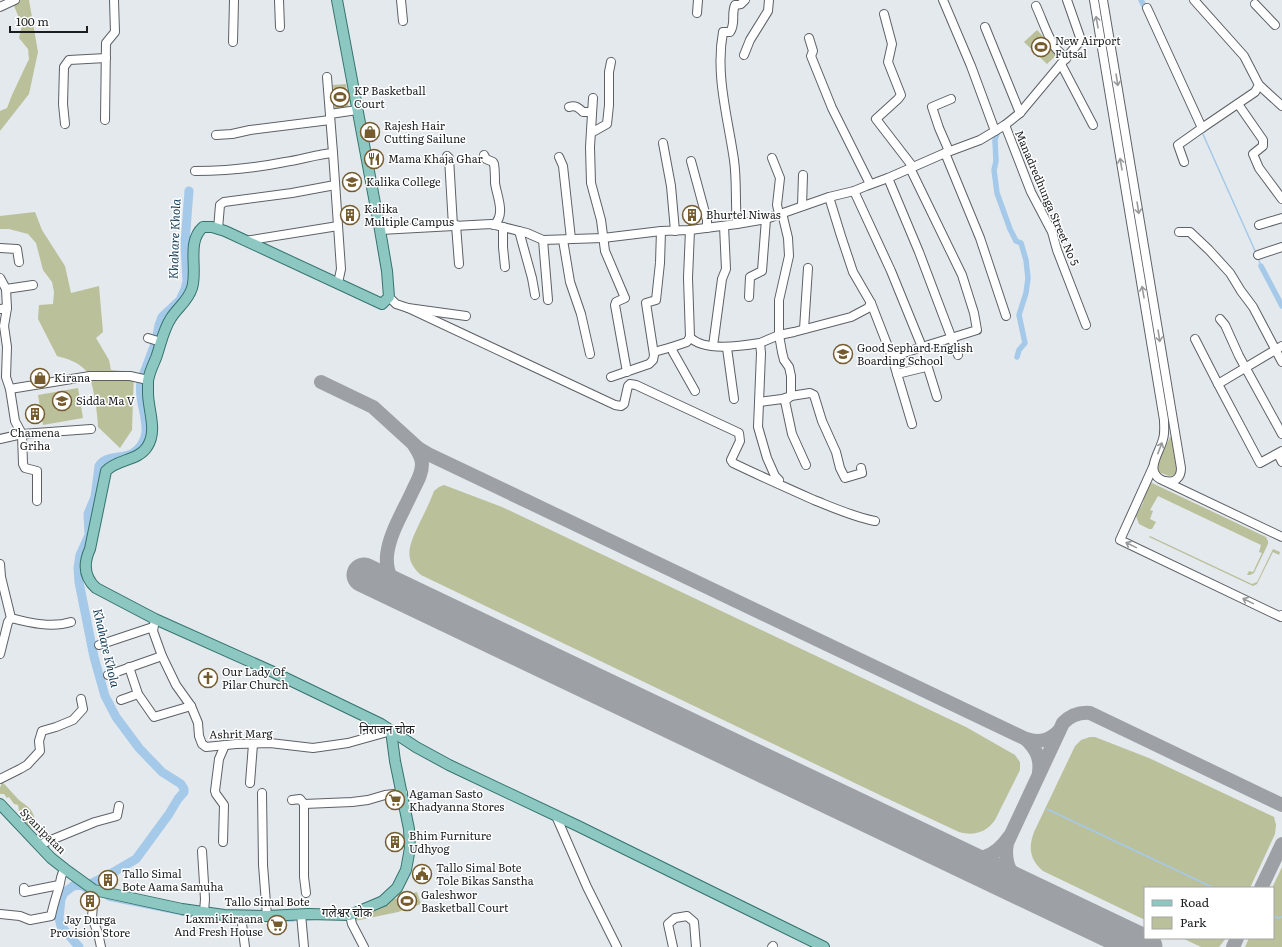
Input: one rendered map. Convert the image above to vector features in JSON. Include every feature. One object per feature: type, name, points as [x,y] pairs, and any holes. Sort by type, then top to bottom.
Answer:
[{"type":"main road","points":[[337,0],[380,230],[387,271],[389,297],[382,304],[363,297],[218,229],[203,227],[198,231],[193,252],[192,287],[188,298],[171,317],[165,329],[148,380],[148,399],[152,416],[152,429],[148,447],[137,456],[110,466],[106,471],[90,549],[86,558],[85,566],[87,576],[96,588],[154,623],[271,671],[381,724],[416,747],[449,765],[824,947]]},
{"type":"main road","name":"Tallo Simal Bote","points":[[68,872],[92,888],[204,912],[241,916],[301,914],[350,915],[383,901],[397,888],[406,870],[410,848],[409,828],[395,761],[392,731]]},
{"type":"main road","name":"Syanipatan","points":[[0,804],[39,845],[68,872]]},
{"type":"street","points":[[0,7],[15,0]]},
{"type":"street","points":[[105,120],[106,43],[115,32],[114,0]]},
{"type":"street","points":[[233,42],[234,0]]},
{"type":"street","points":[[279,0],[280,26]]},
{"type":"street","points":[[400,0],[403,21]]},
{"type":"street","points":[[697,13],[698,0]]},
{"type":"street","points":[[737,224],[734,163],[726,117],[720,59],[723,32],[730,32],[733,29],[733,8],[735,5],[741,4],[745,0]]},
{"type":"street","points":[[744,55],[750,40],[768,11],[769,0]]},
{"type":"street","points":[[943,0],[971,66],[995,131]]},
{"type":"street","points":[[380,230],[494,225],[527,233],[543,240],[603,238],[661,231],[690,230],[766,219],[829,197],[854,191],[947,152],[980,140],[1005,125],[1020,113],[1081,40],[1067,0]]},
{"type":"street","points":[[1094,0],[1164,420],[1164,439],[1120,540],[1281,617],[1282,615]]},
{"type":"street","points":[[1103,0],[1181,468],[1185,485],[1196,496]]},
{"type":"street","points":[[1194,0],[1241,51],[1258,85],[1282,106]]},
{"type":"street","points":[[1256,1],[1275,25]]},
{"type":"street","points":[[1036,6],[1043,21],[1043,25],[1051,38],[1053,45],[1063,62],[1093,125]]},
{"type":"street","points":[[1147,8],[1202,128]]},
{"type":"street","points":[[884,14],[892,44],[888,62],[901,95],[898,100],[876,119],[912,167],[962,275],[974,313],[977,330],[892,357]]},
{"type":"street","points":[[985,27],[1020,113]]},
{"type":"street","points":[[810,38],[813,52],[811,56],[828,98],[870,184]]},
{"type":"street","points":[[65,124],[63,104],[64,66],[66,62],[69,60],[106,58]]},
{"type":"street","points":[[591,133],[607,124],[609,105],[609,72],[611,62]]},
{"type":"street","points":[[327,77],[341,270],[338,284]]},
{"type":"street","points":[[1184,162],[1178,145],[1255,92],[1258,85]]},
{"type":"street","points":[[593,98],[590,147],[592,183],[601,220],[605,251],[625,298],[616,302],[615,305],[627,372]]},
{"type":"street","points":[[951,99],[932,107],[947,152],[980,238],[1006,316]]},
{"type":"street","points":[[1238,104],[1263,140],[1262,146],[1253,154],[1256,162],[1282,199]]},
{"type":"street","points":[[569,107],[574,106],[578,107],[583,112],[592,112]]},
{"type":"street","points":[[216,135],[232,134],[330,117],[357,110]]},
{"type":"street","name":"Manadredhunga Street No 5","points":[[1005,125],[1031,192],[1052,232],[1057,250],[1086,325]]},
{"type":"street","points":[[663,143],[672,186],[675,231]]},
{"type":"street","points":[[196,171],[222,171],[247,168],[333,153]]},
{"type":"street","points":[[484,155],[486,159],[494,164],[495,182],[500,204],[499,216],[494,225]]},
{"type":"street","points":[[447,156],[449,158],[459,264]]},
{"type":"street","points":[[559,158],[563,166],[564,173],[570,282],[581,314],[590,354]]},
{"type":"street","points":[[772,158],[780,178],[777,205],[788,238],[789,256],[779,300],[779,335],[784,360],[789,367],[791,376],[791,396]]},
{"type":"street","points":[[691,162],[707,220],[707,228]]},
{"type":"street","points":[[802,206],[803,175]]},
{"type":"street","points":[[888,178],[958,355]]},
{"type":"street","points":[[218,229],[220,206],[224,202],[292,193],[335,185]]},
{"type":"street","points":[[854,191],[891,271],[922,347]]},
{"type":"street","points":[[829,197],[853,272],[871,303],[892,357],[912,424]]},
{"type":"street","points":[[1260,225],[1282,218]]},
{"type":"street","points":[[749,297],[750,277],[762,271],[766,219]]},
{"type":"street","points":[[245,241],[338,226]]},
{"type":"street","points":[[713,346],[722,279],[726,269],[724,226]]},
{"type":"street","points":[[503,227],[505,268]]},
{"type":"street","points":[[654,352],[687,342],[690,337],[688,278],[690,230]]},
{"type":"street","points":[[519,231],[532,278],[535,295]]},
{"type":"street","points":[[610,377],[649,364],[653,360],[654,352],[646,303],[656,300],[660,263],[661,231]]},
{"type":"street","points":[[1179,232],[1190,232],[1209,250],[1230,274],[1279,348],[1282,362]]},
{"type":"street","points":[[543,240],[548,300]]},
{"type":"street","points":[[1258,255],[1282,247]]},
{"type":"street","points":[[0,248],[17,249],[19,262]]},
{"type":"street","points":[[804,329],[808,268]]},
{"type":"street","points":[[0,278],[6,289],[3,308],[7,347],[6,377],[10,390],[15,422],[22,434],[23,464],[25,468],[37,471],[37,501]]},
{"type":"street","points":[[6,289],[33,285]]},
{"type":"street","points":[[389,297],[396,304],[408,308],[615,405],[621,406],[624,404],[628,386],[630,384],[636,385],[739,434],[740,441],[731,460],[733,463],[841,511],[859,518],[875,521]]},
{"type":"street","points":[[690,337],[695,343],[727,348],[760,343],[779,335],[851,317],[868,308],[871,303]]},
{"type":"street","points":[[408,308],[466,316]]},
{"type":"street","points":[[1220,319],[1225,325],[1246,368],[1282,434]]},
{"type":"street","points":[[148,338],[161,342]]},
{"type":"street","points":[[1195,339],[1260,462],[1280,453],[1282,462]]},
{"type":"street","points":[[760,343],[761,353],[758,427],[775,476],[779,480]]},
{"type":"street","points":[[672,347],[678,362],[695,391]]},
{"type":"street","points":[[727,348],[734,399]]},
{"type":"street","points":[[1218,384],[1279,348]]},
{"type":"street","points":[[897,374],[926,367],[928,368],[937,397]]},
{"type":"street","points":[[10,390],[90,376],[130,376],[148,380]]},
{"type":"street","points":[[759,402],[810,393],[814,395],[822,421],[836,452],[840,468],[845,478],[862,474],[861,468]]},
{"type":"street","points":[[791,396],[785,401],[792,434],[806,465]]},
{"type":"street","points":[[0,439],[22,434],[91,429]]},
{"type":"street","points":[[1154,463],[1153,471],[1155,474],[1162,480],[1171,482],[1175,481],[1180,476],[1181,468]]},
{"type":"street","points":[[1150,474],[1282,537]]},
{"type":"street","points":[[0,564],[1,577],[11,618],[8,622],[0,654]]},
{"type":"street","points":[[11,618],[29,623],[65,624],[71,622]]},
{"type":"street","points":[[99,645],[154,623]]},
{"type":"street","name":"Ashrit Marg","points":[[154,623],[153,631],[162,656],[176,685],[191,706],[198,724],[199,736],[202,744],[206,747],[270,743],[313,748],[348,743],[392,731]]},
{"type":"street","points":[[108,675],[162,656]]},
{"type":"street","points":[[129,667],[138,694],[154,717],[191,706]]},
{"type":"street","points":[[121,700],[138,694]]},
{"type":"street","points":[[0,779],[20,770],[40,751],[39,741],[42,731],[73,720],[83,708],[81,699]]},
{"type":"street","points":[[250,783],[253,744]]},
{"type":"street","points":[[223,842],[224,805],[216,794],[216,779],[219,759],[225,745]]},
{"type":"street","points":[[262,793],[263,865],[267,916]]},
{"type":"street","points":[[304,804],[352,802],[402,793]]},
{"type":"street","points":[[292,800],[300,799],[304,804],[304,877],[306,893]]},
{"type":"street","points":[[39,845],[95,822],[117,816],[119,806]]},
{"type":"street","points":[[556,816],[587,887],[617,947]]},
{"type":"street","points":[[202,851],[205,899],[204,912]]},
{"type":"street","points":[[0,914],[14,915],[30,920],[51,916],[52,905],[61,875],[68,872]]},
{"type":"street","points":[[24,888],[24,892],[59,885]]},
{"type":"street","points":[[92,888],[92,918],[101,947]]},
{"type":"street","points":[[301,914],[304,947]]},
{"type":"street","points":[[350,915],[352,924],[364,947]]},
{"type":"street","points":[[241,916],[245,947]]},
{"type":"street","points":[[673,947],[668,924],[675,918],[687,916],[694,922],[696,947]]},
{"type":"green space","points":[[29,0],[38,52],[29,94],[0,131],[0,111],[7,108],[29,59],[28,49],[19,38],[22,25],[12,1]]},
{"type":"green space","name":"New Airport Futsal","points":[[1037,30],[1059,53],[1047,64],[1024,42]]},
{"type":"green space","name":"KP Basketball Court","points":[[346,84],[348,109],[335,110],[333,85]]},
{"type":"green space","points":[[35,212],[42,230],[65,266],[71,293],[99,286],[103,332],[96,338],[109,360],[111,370],[134,372],[132,430],[120,448],[98,427],[93,390],[87,372],[77,363],[57,356],[38,319],[39,305],[53,304],[54,292],[52,282],[43,270],[36,243],[28,234],[9,229],[0,229],[0,216]]},
{"type":"green space","points":[[78,388],[83,418],[43,425],[38,395]]},
{"type":"green space","points":[[1170,437],[1172,437],[1178,469],[1175,475],[1169,476],[1159,472],[1158,463]]},
{"type":"green space","points":[[1150,483],[1266,537],[1268,544],[1254,573],[1247,575],[1249,571],[1253,572],[1262,553],[1259,552],[1261,545],[1158,496],[1150,510],[1153,511],[1150,519],[1156,522],[1152,529],[1139,524],[1136,516],[1143,503],[1146,490]]},
{"type":"green space","points":[[444,485],[502,507],[966,727],[1015,755],[1020,762],[1020,770],[995,820],[983,831],[969,834],[959,832],[421,575],[411,562],[411,543],[434,491]]},
{"type":"green space","points":[[1150,536],[1252,584],[1257,582],[1273,549],[1280,552],[1279,555],[1273,552],[1257,584],[1253,586],[1149,537]]},
{"type":"green space","points":[[1095,737],[1149,758],[1274,817],[1276,825],[1275,834],[1250,887],[1144,887],[1144,920],[1043,871],[1035,863],[1031,853],[1032,838],[1075,746],[1081,740]]},
{"type":"green space","points":[[2,782],[18,799],[31,809],[36,824],[43,828],[44,833],[50,839],[46,839],[45,837],[43,838],[34,830],[36,829],[35,827],[32,828],[19,820],[25,815],[23,811],[19,811],[18,805],[14,804],[9,797],[7,798],[4,794],[0,794]]},
{"type":"green space","points":[[1282,867],[1282,947],[1245,947],[1249,939],[1274,939],[1274,887],[1272,887]]},
{"type":"green space","points":[[417,892],[421,904],[398,912],[355,921],[357,917],[394,899]]},
{"type":"green space","points":[[1184,939],[1225,939],[1219,947],[1201,947]]},
{"type":"waterway","points":[[1141,0],[1147,12]]},
{"type":"waterway","points":[[996,129],[996,161],[994,170],[997,193],[1010,229],[1016,241],[1021,243],[1026,260],[1028,278],[1026,293],[1019,315],[1025,343],[1019,350],[1017,357]]},
{"type":"waterway","points":[[1202,132],[1256,253]]},
{"type":"waterway","name":"Khahare Khola","points":[[144,373],[156,341],[162,317],[180,300],[187,281],[185,243],[189,191]]},
{"type":"waterway","points":[[1258,258],[1261,266]]},
{"type":"waterway","points":[[1261,266],[1282,306]]},
{"type":"waterway","name":"Khahare Khola","points":[[79,947],[61,926],[59,918],[61,899],[64,893],[73,886],[90,884],[136,859],[184,792],[181,784],[162,772],[139,748],[116,717],[105,696],[94,657],[79,582],[78,568],[80,555],[89,535],[88,514],[95,497],[99,466],[105,460],[133,453],[141,446],[145,438],[146,429],[140,391],[141,382]]},
{"type":"waterway","points":[[1047,809],[1212,887]]},
{"type":"waterway","points":[[73,886],[89,893]]},
{"type":"waterway","points":[[104,897],[108,900],[198,918],[228,920]]},
{"type":"waterway","points":[[1274,916],[1279,918],[1282,917]]},
{"type":"waterway","points":[[305,920],[318,919]]},
{"type":"waterway","points":[[272,921],[294,921]]},
{"type":"waterway","points":[[350,928],[355,939]]},
{"type":"taxiway","points":[[321,382],[373,407],[418,448],[428,454],[1026,739]]},
{"type":"taxiway","points":[[405,595],[394,583],[388,571],[387,558],[389,544],[394,530],[418,481],[421,471],[421,459],[414,445]]},
{"type":"taxiway","points":[[1028,891],[1017,881],[1010,870],[1006,858],[1007,843],[1063,723],[1075,715],[1090,713],[1282,805]]},
{"type":"taxiway","points":[[1039,772],[1037,754],[1033,746],[1026,739],[1040,741],[1048,739],[1059,731]]},
{"type":"taxiway","points":[[953,855],[970,858],[984,857],[997,850],[1009,837]]},
{"type":"taxiway","points":[[1261,887],[1282,844]]},
{"type":"taxiway","points":[[1233,947],[1237,939]]},
{"type":"runway","points":[[364,575],[1145,947]]},
{"type":"place","name":"New Airport Futsal","points":[[1041,47]]},
{"type":"place","name":"KP Basketball Court","points":[[340,97]]},
{"type":"place","name":"Rajesh Hair Cutting Sailune","points":[[370,132]]},
{"type":"place","name":"Mama Khaja Ghar","points":[[374,159]]},
{"type":"place","name":"Kalika College","points":[[352,182]]},
{"type":"place","name":"Kalika Multiple Campus","points":[[350,215]]},
{"type":"place","name":"Bhurtel Niwas","points":[[692,215]]},
{"type":"place","name":"Good Sephard English Boarding School","points":[[843,354]]},
{"type":"place","name":"Kirana","points":[[40,378]]},
{"type":"place","name":"Sidda Ma V","points":[[62,401]]},
{"type":"place","name":"Chamena Griha","points":[[35,414]]},
{"type":"place","name":"Our Lady Of Pilar Church","points":[[208,678]]},
{"type":"place","name":"Agaman Sasto Khadyanna Stores","points":[[395,800]]},
{"type":"place","name":"Bhim Furniture Udhyog","points":[[395,842]]},
{"type":"place","name":"Tallo Simal Bote Tole Bikas Sanstha","points":[[422,874]]},
{"type":"place","name":"Tallo Simal Bote Aama Samuha","points":[[108,880]]},
{"type":"place","name":"Jay Durga Provision Store","points":[[90,901]]},
{"type":"place","name":"Galeshwor Basketball Court","points":[[407,901]]},
{"type":"place","name":"Laxmi Kiraana And Fresh House","points":[[277,925]]},
{"type":"district","name":"निराजन चोक","points":[[387,730]]},
{"type":"district","name":"गलेश्वर चोक","points":[[347,913]]}]
